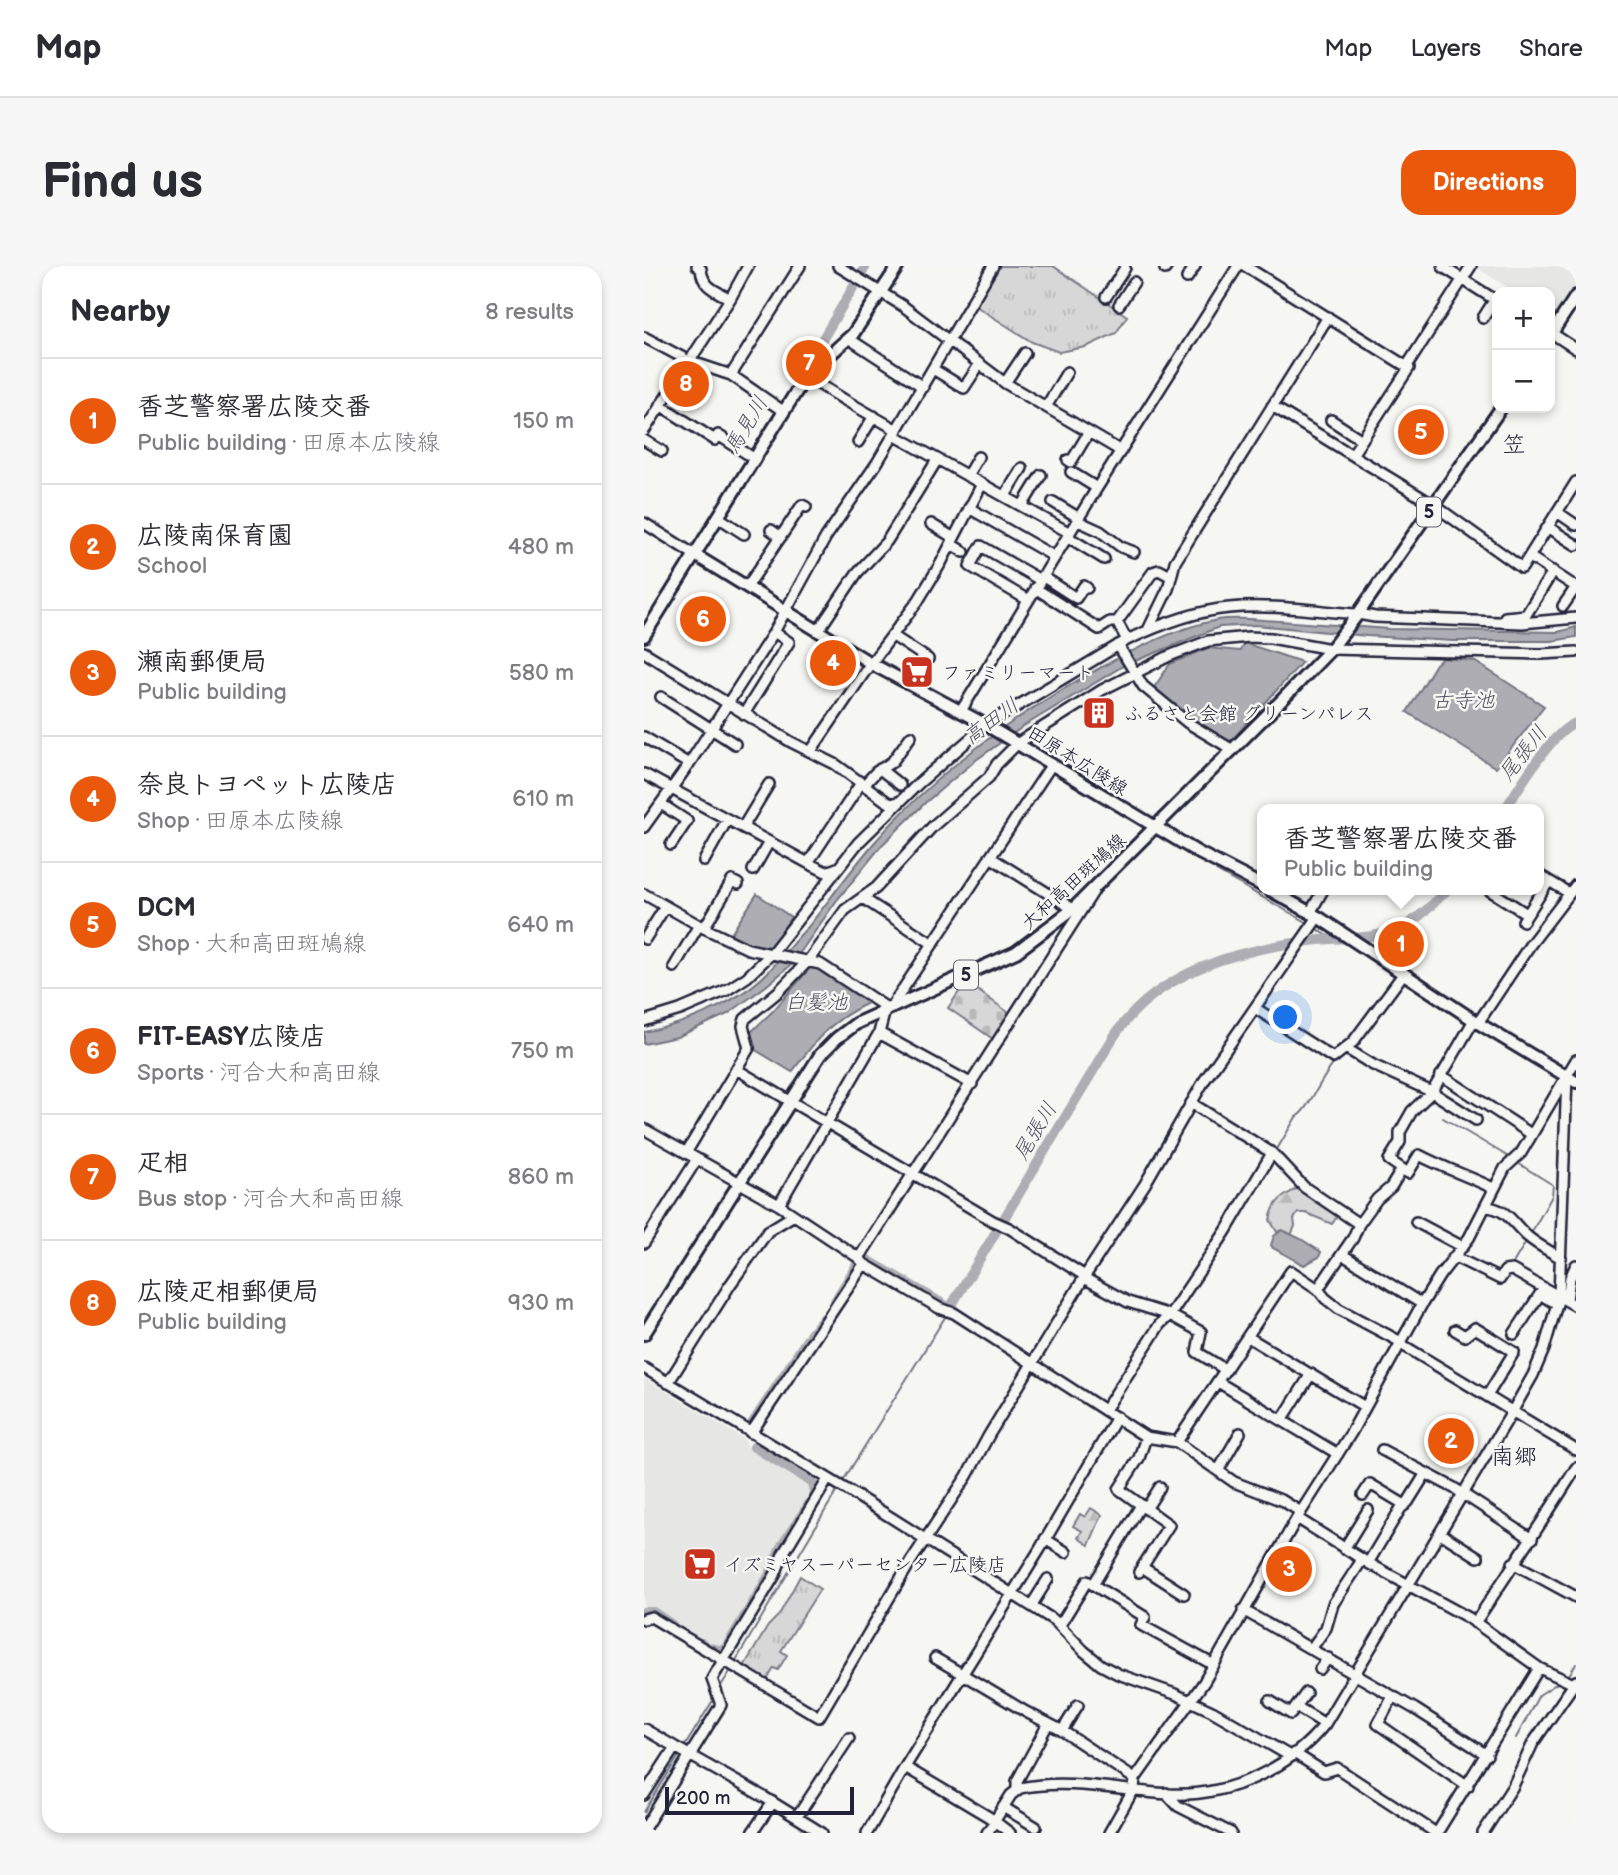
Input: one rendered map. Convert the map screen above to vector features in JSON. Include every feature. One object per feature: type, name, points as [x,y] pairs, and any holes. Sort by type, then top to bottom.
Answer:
[{"type":"main road","points":[[644,636],[781,410],[806,376],[848,338],[898,266]]},
{"type":"main road","points":[[1555,327],[1576,296]]},
{"type":"main road","name":"大和高田斑鳩線","points":[[644,1334],[820,1055],[857,1023],[1016,952],[1073,909],[1332,647],[1498,413]]},
{"type":"main road","name":"田原本広陵線","points":[[695,555],[872,664],[961,710],[1156,828],[1257,883]]},
{"type":"main road","points":[[1276,895],[1312,923],[1338,930],[1476,1022],[1571,1079]]},
{"type":"street","points":[[696,266],[701,269],[702,280],[706,284],[730,299]]},
{"type":"street","points":[[644,431],[648,415],[660,405],[690,361],[748,266]]},
{"type":"street","points":[[731,375],[800,266]]},
{"type":"street","points":[[838,266],[881,292],[1005,383],[1121,451]]},
{"type":"street","points":[[644,827],[689,764],[774,632],[826,537],[896,433],[993,266]]},
{"type":"street","points":[[1187,278],[1195,266]]},
{"type":"street","points":[[961,710],[1097,488],[1238,266]]},
{"type":"street","points":[[1245,266],[1407,366]]},
{"type":"street","points":[[1352,455],[1471,266]]},
{"type":"street","points":[[1443,267],[1492,298]]},
{"type":"street","points":[[1106,297],[1125,268]]},
{"type":"street","points":[[1119,305],[1134,282]]},
{"type":"street","points":[[1483,318],[1492,306]]},
{"type":"street","points":[[1148,630],[1168,589],[1170,576],[1181,552],[1328,317]]},
{"type":"street","points":[[644,337],[690,361],[731,375],[781,410]]},
{"type":"street","points":[[1555,337],[1576,349]]},
{"type":"street","points":[[848,338],[923,387]]},
{"type":"street","points":[[1005,383],[1025,353]]},
{"type":"street","points":[[933,369],[964,388],[979,365]]},
{"type":"street","points":[[1046,407],[1067,372]]},
{"type":"street","points":[[806,376],[874,416],[937,460],[1023,506],[1104,559]]},
{"type":"street","points":[[660,405],[715,440],[718,435],[752,457]]},
{"type":"street","points":[[1272,406],[1434,505],[1522,568],[1576,482]]},
{"type":"street","points":[[858,442],[874,416]]},
{"type":"street","points":[[1331,420],[1362,440]]},
{"type":"street","points":[[1068,460],[1071,462],[1089,432]]},
{"type":"street","points":[[644,440],[663,451]]},
{"type":"street","points":[[967,476],[978,457]]},
{"type":"street","points":[[818,631],[857,573],[887,541],[937,460]]},
{"type":"street","points":[[1005,496],[1022,468]]},
{"type":"street","points":[[1071,472],[1097,488]]},
{"type":"street","points":[[1023,506],[1041,475]]},
{"type":"street","points":[[811,751],[918,601],[982,484]]},
{"type":"street","points":[[1053,502],[1121,547],[1134,552]]},
{"type":"street","points":[[747,587],[802,505],[806,507]]},
{"type":"street","points":[[969,508],[1055,557]]},
{"type":"street","points":[[1557,512],[1576,525]]},
{"type":"street","points":[[718,517],[744,534]]},
{"type":"street","points":[[644,523],[695,555]]},
{"type":"street","points":[[931,524],[964,552]]},
{"type":"street","points":[[1548,527],[1576,545]]},
{"type":"street","points":[[771,530],[781,537]]},
{"type":"street","points":[[1028,600],[970,565],[981,546],[1076,598],[1084,586],[1087,588]]},
{"type":"street","points":[[1530,557],[1576,587],[1563,606]]},
{"type":"street","points":[[1170,576],[1159,570],[1153,572],[1117,622],[1122,646],[1143,686],[1179,716],[1233,750]]},
{"type":"street","points":[[1502,621],[1504,617],[1526,615],[1553,571]]},
{"type":"street","points":[[1035,589],[1099,629],[1110,622],[1117,622]]},
{"type":"street","points":[[644,1021],[680,1010],[727,990],[747,977],[774,955],[838,868],[898,802],[988,726],[1148,630],[1208,611],[1228,608],[1541,623],[1576,618]]},
{"type":"street","points":[[744,714],[789,642],[774,632]]},
{"type":"street","points":[[893,636],[928,659]]},
{"type":"street","points":[[686,1153],[749,1048],[744,1031],[745,1019],[778,992],[845,910],[864,898],[902,862],[944,814],[989,777],[1016,742],[1134,671],[1208,641],[1226,638],[1271,638],[1332,647],[1541,654],[1576,652]]},
{"type":"street","points":[[644,652],[791,742],[835,764],[891,804],[898,802]]},
{"type":"street","points":[[661,697],[735,744]]},
{"type":"street","points":[[808,863],[862,784],[892,762],[912,736]]},
{"type":"street","points":[[644,737],[689,764]]},
{"type":"street","points":[[779,1205],[879,1033],[888,1009],[1052,764]]},
{"type":"street","points":[[880,769],[900,785]]},
{"type":"street","points":[[644,774],[826,872],[838,868]]},
{"type":"street","points":[[743,827],[769,784]]},
{"type":"street","points":[[661,804],[687,821],[670,845]]},
{"type":"street","points":[[704,861],[727,820]]},
{"type":"street","points":[[752,870],[769,842]]},
{"type":"street","points":[[990,857],[1073,909]]},
{"type":"street","points":[[1544,878],[1571,896]]},
{"type":"street","points":[[674,967],[732,881],[738,884]]},
{"type":"street","points":[[1544,889],[1549,881]]},
{"type":"street","points":[[751,1433],[1098,884]]},
{"type":"street","points":[[1493,1188],[1419,1155],[1408,1173],[1389,1160],[1400,1142],[1400,1132],[1412,1111],[1432,1092],[1476,1022],[1530,945],[1571,896],[1576,885]]},
{"type":"street","points":[[644,894],[748,949],[820,964],[888,1009]]},
{"type":"street","points":[[644,1619],[651,1617],[819,1717],[925,1538],[967,1476],[1084,1277],[1145,1184],[1191,1103],[1297,948],[1312,923],[1321,895]]},
{"type":"street","points":[[1495,895],[1525,918],[1540,895]]},
{"type":"street","points":[[864,898],[933,944]]},
{"type":"street","points":[[645,939],[665,907]]},
{"type":"street","points":[[1255,1008],[1333,1058],[1347,1049],[1404,973]]},
{"type":"street","points":[[879,1033],[972,1084]]},
{"type":"street","points":[[1347,1049],[1432,1092],[1476,1120]]},
{"type":"street","points":[[1017,1789],[1074,1785],[1166,1793],[1207,1792],[1265,1773],[1292,1755],[1325,1724],[1512,1412],[1544,1349],[1557,1296],[1571,1079],[1576,1060]]},
{"type":"street","points":[[736,1069],[1001,1224],[1128,1302],[1170,1315],[1201,1332],[1197,1352],[1226,1370]]},
{"type":"street","points":[[1441,1075],[1531,1134]]},
{"type":"street","points":[[1109,1833],[1134,1789],[1135,1779],[1191,1702],[1214,1665],[1243,1610],[1366,1407],[1422,1304],[1487,1207],[1493,1188],[1571,1079]]},
{"type":"street","points":[[1191,1103],[1275,1156],[1304,1186],[1356,1222]]},
{"type":"street","points":[[644,1129],[779,1205],[862,1261],[942,1309],[954,1313],[1146,1437],[1177,1442],[1241,1486],[1283,1501],[1344,1549],[1475,1623],[1539,1668],[1570,1682],[1533,1744],[1513,1786],[1483,1833]]},
{"type":"street","points":[[1105,1410],[1160,1324],[1170,1315],[1275,1156]]},
{"type":"street","points":[[645,1239],[697,1159]]},
{"type":"street","points":[[1318,1289],[1343,1255],[1359,1224],[1377,1199],[1391,1187],[1402,1169]]},
{"type":"street","points":[[1487,1207],[1506,1214],[1528,1237],[1561,1258]]},
{"type":"street","points":[[668,1383],[730,1285],[771,1227],[794,1215]]},
{"type":"street","points":[[1416,1222],[1462,1247]]},
{"type":"street","points":[[1343,1255],[1422,1304]]},
{"type":"street","points":[[1455,1257],[1500,1279],[1510,1270],[1576,1306]]},
{"type":"street","points":[[1514,1334],[1539,1294],[1551,1301],[1570,1278],[1576,1265]]},
{"type":"street","points":[[1177,1442],[1291,1271],[1318,1289],[1339,1309],[1401,1343],[1576,1450]]},
{"type":"street","points":[[1455,1330],[1465,1336],[1475,1328],[1514,1352],[1487,1396]]},
{"type":"street","points":[[1248,1337],[1366,1407]]},
{"type":"street","points":[[644,1368],[846,1489],[1013,1594],[1060,1625],[1093,1659],[1112,1671],[1222,1715],[1292,1755],[1327,1771],[1337,1768],[1436,1833],[1468,1786],[1539,1668]]},
{"type":"street","points":[[1282,1420],[1311,1374]]},
{"type":"street","points":[[1219,1382],[1338,1454]]},
{"type":"street","points":[[867,1833],[1117,1417]]},
{"type":"street","points":[[1218,1471],[1240,1433]]},
{"type":"street","points":[[1146,1437],[1139,1458],[1119,1489],[1169,1525],[1140,1569],[1184,1594]]},
{"type":"street","points":[[1382,1450],[1464,1494],[1532,1539]]},
{"type":"street","points":[[1475,1623],[1576,1468]]},
{"type":"street","points":[[1311,1648],[1326,1628],[1333,1604],[1426,1473]]},
{"type":"street","points":[[644,1795],[721,1705],[712,1679],[775,1575],[783,1554],[832,1481]]},
{"type":"street","points":[[1363,1495],[1370,1484],[1405,1505]]},
{"type":"street","points":[[1093,1585],[1160,1487]]},
{"type":"street","points":[[1344,1549],[1367,1510]]},
{"type":"street","points":[[1440,1533],[1478,1557]]},
{"type":"street","points":[[1045,1539],[1066,1552]]},
{"type":"street","points":[[1513,1563],[1576,1597]]},
{"type":"street","points":[[1031,1606],[1048,1579]]},
{"type":"street","points":[[1060,1625],[1087,1581],[1145,1617],[1141,1625],[1214,1665]]},
{"type":"street","points":[[1243,1610],[1393,1696],[1487,1755]]},
{"type":"street","points":[[935,1658],[1062,1731],[1135,1779]]},
{"type":"street","points":[[1320,1669],[1328,1658]]},
{"type":"street","points":[[1270,1701],[1291,1714],[1306,1693]]},
{"type":"street","points":[[1393,1696],[1378,1724],[1468,1786]]},
{"type":"street","points":[[1062,1731],[1078,1705]]},
{"type":"street","points":[[1297,1707],[1325,1724]]},
{"type":"street","points":[[987,1833],[1017,1789],[1017,1782],[1048,1724]]},
{"type":"street","points":[[644,1729],[774,1802],[822,1833]]},
{"type":"street","points":[[797,1817],[849,1738]]},
{"type":"street","points":[[644,1829],[682,1751]]},
{"type":"street","points":[[905,1767],[1010,1833]]},
{"type":"street","points":[[1166,1793],[1178,1806],[1231,1833]]},
{"type":"street","points":[[752,1833],[774,1802]]},
{"type":"street","points":[[1003,1807],[1036,1827]]},
{"type":"shaded area","points":[[1474,266],[1576,266],[1576,287],[1555,318],[1555,287],[1507,287]]},
{"type":"shaded area","points":[[644,1378],[744,1439],[747,1445],[813,1486],[813,1494],[779,1547],[769,1572],[723,1649],[712,1647],[654,1611],[644,1610]]},
{"type":"green space","points":[[997,266],[1053,266],[1127,316],[1116,333],[1086,347],[1059,352],[1032,342],[974,305]]},
{"type":"green space","points":[[966,982],[1012,1015],[996,1041],[948,1008]]},
{"type":"green space","points":[[1301,1186],[1340,1212],[1332,1224],[1306,1213],[1298,1213],[1291,1235],[1282,1230],[1277,1232],[1270,1220],[1275,1207],[1281,1198]]},
{"type":"green space","points":[[1091,1508],[1102,1515],[1089,1545],[1078,1538],[1082,1531],[1073,1526],[1080,1514],[1085,1517]]},
{"type":"green space","points":[[800,1576],[820,1589],[781,1651],[787,1655],[778,1670],[774,1668],[767,1680],[745,1666],[768,1626],[779,1615]]},
{"type":"water","points":[[1250,619],[1390,629],[1558,632],[1576,627],[1576,637],[1552,641],[1453,641],[1256,625],[1219,627],[1123,666],[1024,726],[976,760],[926,802],[882,845],[837,900],[792,964],[766,986],[728,1014],[677,1037],[644,1044],[644,1032],[694,1018],[728,1002],[757,982],[808,927],[865,853],[899,816],[984,742],[1077,681],[1162,637],[1218,620]]},
{"type":"water","points":[[1244,643],[1302,662],[1230,742],[1191,720],[1153,689],[1170,664],[1208,648],[1240,651]]},
{"type":"water","name":"古寺池","points":[[1443,658],[1474,661],[1544,706],[1496,768],[1407,712],[1436,664]]},
{"type":"water","points":[[757,894],[791,917],[772,946],[750,946],[729,937]]},
{"type":"water","name":"白髪池","points":[[816,968],[870,1002],[826,1031],[792,1072],[754,1049],[750,1033],[809,969]]},
{"type":"water","points":[[1282,1230],[1321,1252],[1319,1257],[1304,1265],[1273,1248],[1271,1245],[1274,1236]]},
{"type":"waterway","name":"馬見川","points":[[797,382],[866,266]]},
{"type":"waterway","name":"尾張川","points":[[1508,804],[1547,748],[1576,723]]},
{"type":"waterway","points":[[1216,871],[1257,894]]},
{"type":"waterway","points":[[1259,895],[1310,924]]},
{"type":"waterway","name":"尾張川","points":[[835,1301],[858,1263],[866,1259],[950,1308],[1113,1038],[1131,1015],[1153,995],[1204,966],[1260,949],[1318,940],[1371,936],[1392,931],[1414,920],[1442,895]]},
{"type":"waterway","points":[[1314,927],[1331,938]]},
{"type":"waterway","points":[[1343,1055],[1360,1062]]},
{"type":"waterway","points":[[1276,1151],[1296,1117],[1306,1107],[1336,1061]]},
{"type":"waterway","points":[[1412,1088],[1424,1094]]},
{"type":"waterway","points":[[1443,1118],[1512,1159]]},
{"type":"waterway","points":[[1516,1162],[1553,1185],[1552,1196],[1530,1235]]},
{"type":"waterway","points":[[1213,1259],[1232,1232],[1266,1172]]},
{"type":"waterway","points":[[1512,1265],[1527,1240]]},
{"type":"waterway","points":[[1194,1288],[1207,1266]]},
{"type":"waterway","points":[[843,1481],[947,1314]]},
{"type":"waterway","name":"尾張川","points":[[750,1427],[824,1318]]},
{"type":"waterway","points":[[1113,1406],[1139,1426]]},
{"type":"waterway","name":"尾張川","points":[[701,1643],[724,1651],[770,1574],[781,1547],[815,1495],[814,1485],[810,1481],[754,1447]]},
{"type":"waterway","points":[[735,1662],[838,1489]]},
{"type":"waterway","name":"尾張川","points":[[644,1612],[653,1612],[672,1625]]},
{"type":"waterway","points":[[1567,1678],[1576,1664]]},
{"type":"waterway","points":[[719,1689],[731,1670]]},
{"type":"waterway","points":[[1516,1738],[1539,1695],[1559,1682]]},
{"type":"waterway","points":[[683,1749],[715,1697]]},
{"type":"waterway","points":[[644,1812],[680,1754]]},
{"type":"place","name":"疋相","points":[[809,363]]},
{"type":"place","name":"広陵疋相郵便局","points":[[686,384]]},
{"type":"place","name":"DCM","points":[[1421,432]]},
{"type":"place","name":"FIT-EASY広陵店","points":[[703,619]]},
{"type":"place","name":"奈良トヨペット広陵店","points":[[833,663]]},
{"type":"place","name":"ファミリーマート","points":[[917,672]]},
{"type":"place","name":"ふるさと会館 グリーンパレス","points":[[1099,713]]},
{"type":"place","name":"香芝警察署広陵交番","points":[[1401,944]]},
{"type":"place","name":"広陵南保育園","points":[[1451,1441]]},
{"type":"place","name":"イズミヤスーパーセンター広陵店","points":[[700,1564]]},
{"type":"place","name":"瀬南郵便局","points":[[1289,1569]]},
{"type":"district","name":"笠","points":[[1514,444]]},
{"type":"district","name":"南郷","points":[[1514,1456]]},
{"type":"water label","name":"高田川","points":[[991,721]]}]
